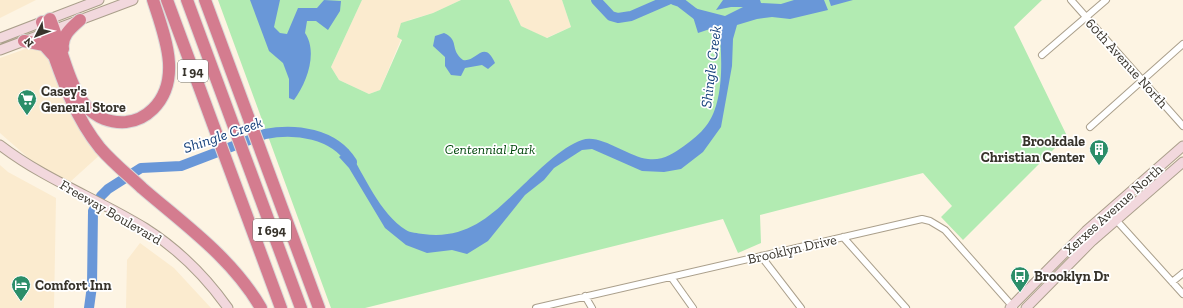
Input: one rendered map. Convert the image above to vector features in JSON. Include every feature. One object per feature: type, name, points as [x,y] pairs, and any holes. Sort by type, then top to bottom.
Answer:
[{"type":"highway","points":[[48,26],[60,58],[78,95],[87,107],[96,115],[106,120],[123,122],[135,120],[146,115],[155,107],[163,96],[168,85],[169,72],[167,46],[153,0]]},
{"type":"highway","name":"I 94","points":[[167,0],[281,308]]},
{"type":"highway","name":"I 694","points":[[187,0],[301,308]]},
{"type":"highway","name":"I 94","points":[[205,0],[319,308]]},
{"type":"highway","points":[[80,20],[71,28],[63,39],[60,58],[68,93],[82,122],[100,147],[116,165],[217,252],[238,275],[261,308]]},
{"type":"highway","points":[[24,41],[44,45],[60,58]]},
{"type":"street","points":[[0,50],[24,41],[48,26],[99,0]]},
{"type":"street","points":[[0,38],[80,20],[132,0]]},
{"type":"street","name":"60th Avenue North","points":[[1071,0],[1183,126]]},
{"type":"street","points":[[1042,54],[1106,0]]},
{"type":"street","points":[[1090,126],[1183,44]]},
{"type":"street","name":"Freeway Boulevard","points":[[0,145],[26,163],[108,207],[145,229],[188,262],[210,284],[228,308]]},
{"type":"street","name":"Xerxes Avenue North","points":[[1012,307],[1069,247],[1183,146]]},
{"type":"street","name":"Xerxes Avenue North","points":[[1026,308],[1077,255],[1183,162]]},
{"type":"street","points":[[1108,212],[1183,294]]},
{"type":"street","name":"Brooklyn Drive","points":[[536,308],[922,219],[930,220],[945,230],[1012,307]]},
{"type":"street","points":[[843,237],[906,308]]},
{"type":"street","points":[[760,256],[801,308]]},
{"type":"street","points":[[1172,282],[1183,273]]},
{"type":"street","points":[[671,277],[693,308]]},
{"type":"street","points":[[585,296],[592,308]]},
{"type":"shaded area","points":[[0,0],[36,0],[0,18]]},
{"type":"shaded area","points":[[362,0],[461,0],[433,13],[409,20],[380,90],[369,94],[339,80],[331,67]]},
{"type":"shaded area","points":[[509,0],[562,0],[571,27],[546,38],[521,26]]},
{"type":"shaded area","points":[[28,48],[45,50],[102,153],[70,182],[33,162],[0,133],[0,58]]},
{"type":"shaded area","points":[[0,165],[8,172],[56,198],[54,308],[0,308]]},
{"type":"shaded area","points":[[140,243],[174,268],[211,308],[126,308],[127,260]]},
{"type":"green space","name":"Centennial Park","points":[[218,0],[362,0],[331,67],[339,80],[369,94],[380,90],[402,40],[397,37],[401,23],[433,13],[461,0],[509,0],[521,26],[547,38],[571,27],[562,0],[1042,0],[1014,27],[1067,136],[963,240],[941,217],[952,206],[923,173],[760,215],[761,243],[738,253],[723,219],[365,308],[331,308]]},
{"type":"water","points":[[250,0],[280,0],[274,27],[280,33],[287,34],[298,8],[317,8],[324,0],[341,1],[340,11],[328,30],[316,21],[307,21],[305,33],[311,49],[311,58],[307,76],[294,100],[289,98],[289,79],[283,63],[269,51]]},
{"type":"water","points":[[723,0],[760,0],[761,3],[781,4],[794,0],[824,0],[828,10],[790,19],[772,17],[757,19],[737,25],[733,39],[732,66],[721,127],[703,152],[681,169],[664,172],[642,171],[592,149],[582,150],[554,168],[544,180],[525,195],[488,241],[467,254],[452,250],[427,253],[406,245],[385,228],[349,168],[339,157],[348,149],[380,204],[397,223],[410,232],[439,235],[453,233],[477,224],[499,208],[557,154],[574,143],[582,140],[589,139],[606,142],[632,154],[648,159],[658,159],[667,156],[676,152],[701,132],[712,116],[721,78],[719,26],[698,33],[690,7],[725,16],[743,7],[731,7],[716,10]]},
{"type":"water","points":[[829,0],[853,0],[831,6]]},
{"type":"water","points":[[444,33],[452,39],[456,52],[463,60],[468,60],[480,53],[487,52],[495,63],[488,69],[482,65],[465,68],[461,76],[451,75],[445,66],[445,57],[433,46],[435,36]]},
{"type":"waterway","points":[[596,0],[611,16],[618,18],[631,16],[668,0]]},
{"type":"waterway","points":[[674,0],[680,2],[702,19]]},
{"type":"waterway","name":"Shingle Creek","points":[[89,308],[92,286],[93,211],[101,196],[108,189],[141,168],[181,166],[265,134],[277,132],[301,133],[324,139],[344,152],[352,162]]},
{"type":"place","name":"Casey's General Store","points":[[27,116]]},
{"type":"place","name":"Brookdale Christian Center","points":[[1099,166]]},
{"type":"place","name":"Brooklyn Dr","points":[[1020,293]]},
{"type":"place","name":"Comfort Inn","points":[[21,302]]}]
